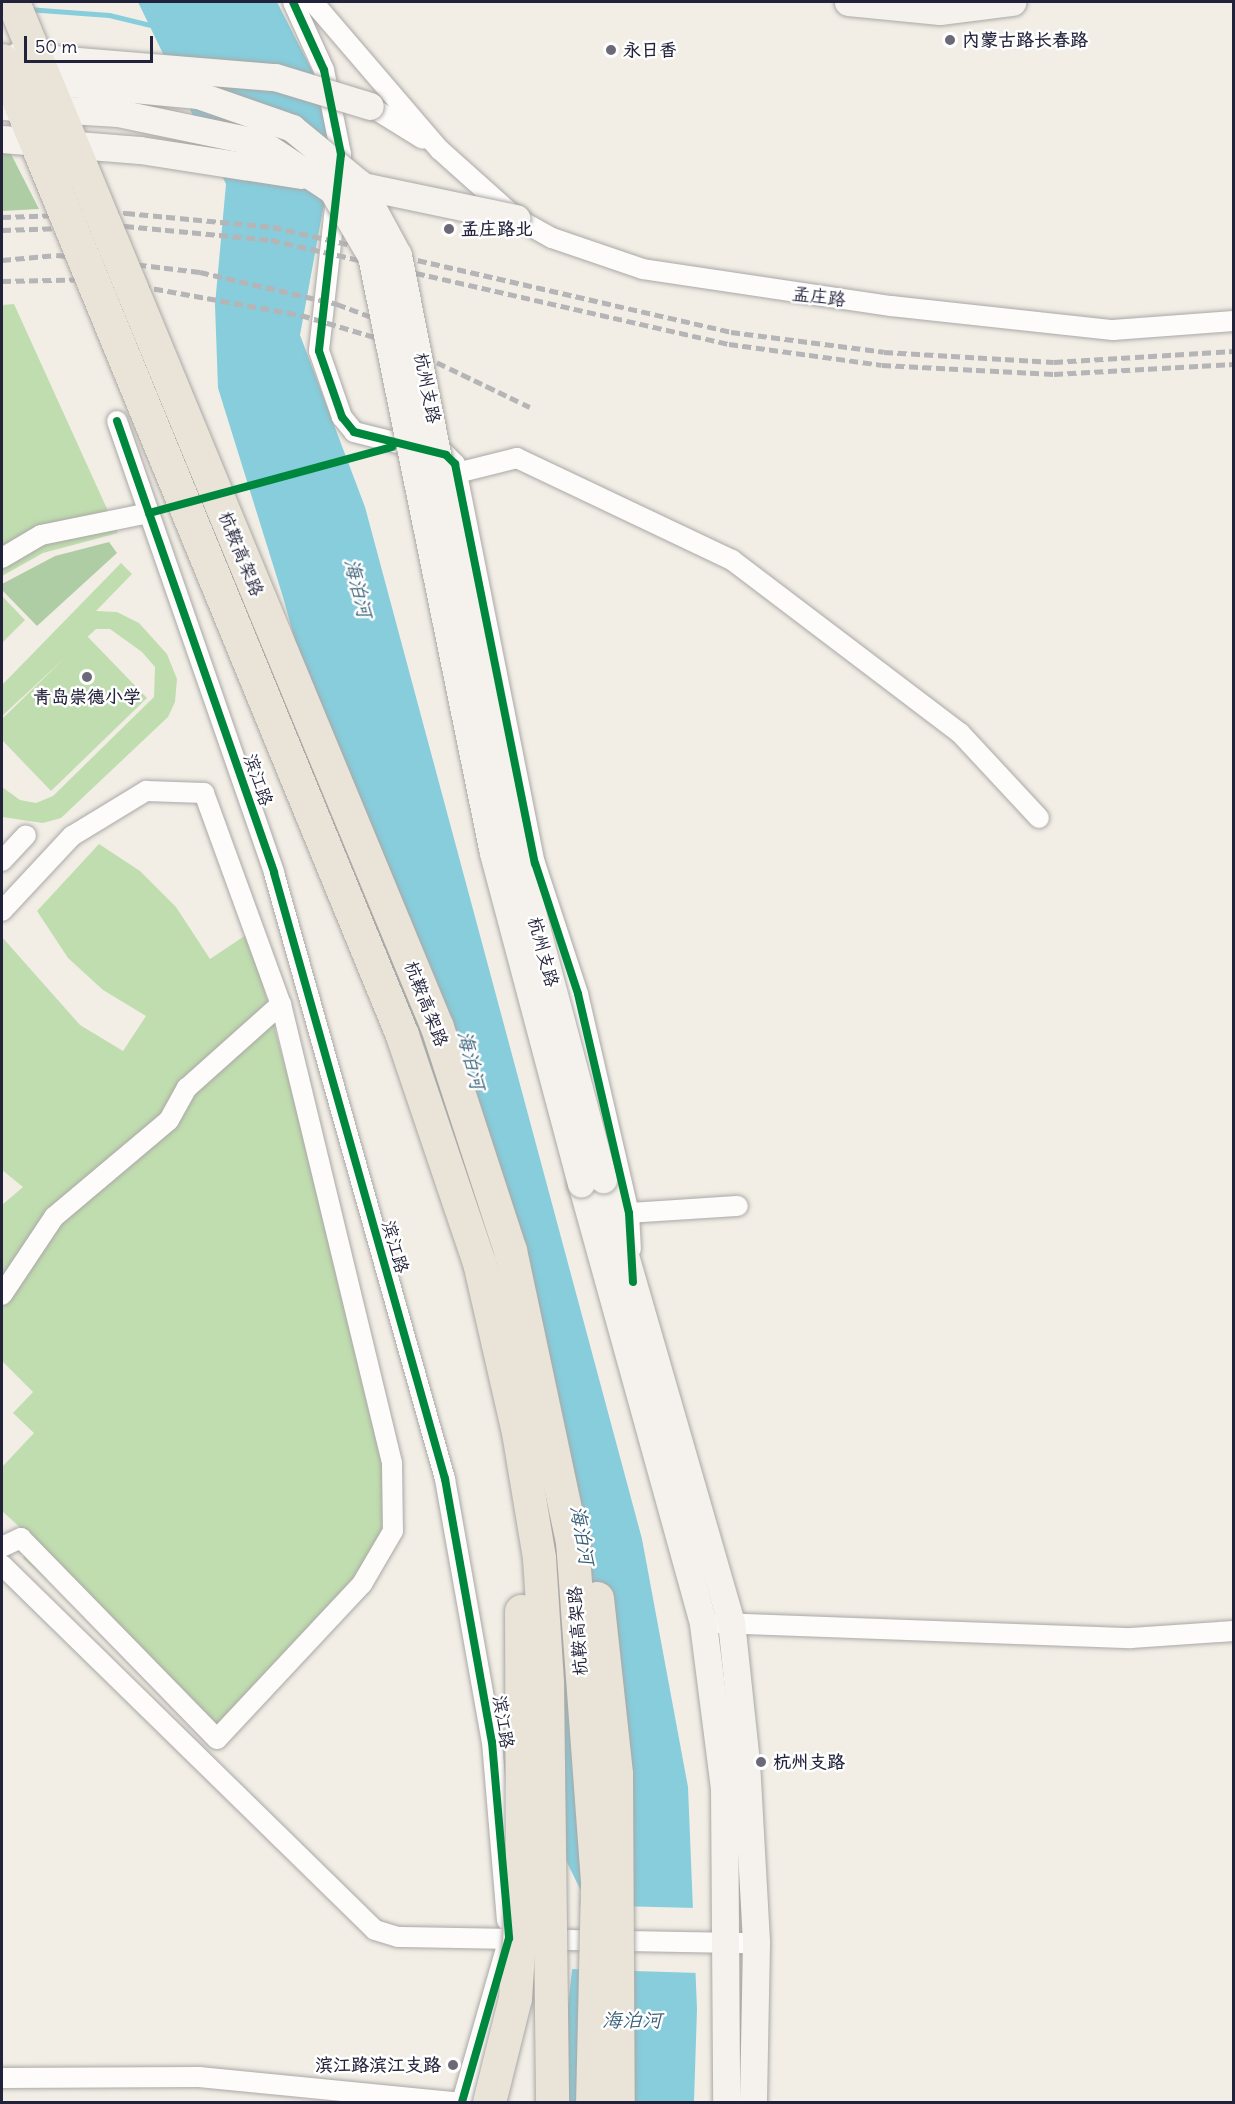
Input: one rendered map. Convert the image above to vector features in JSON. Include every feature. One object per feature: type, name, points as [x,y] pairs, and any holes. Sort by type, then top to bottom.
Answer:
[{"type":"highway","name":"杭鞍高架路","points":[[13,2],[420,987],[510,1251],[572,1541],[597,1885],[592,2103]]},
{"type":"highway","name":"杭鞍高架路","points":[[2,60],[402,1035],[479,1262],[518,1432],[539,1558],[547,1683],[552,2103]]},
{"type":"highway","points":[[259,687],[348,964],[434,1184],[505,1450],[518,1534],[522,1637],[522,1892],[515,1998],[489,2103]]},
{"type":"highway","points":[[420,987],[484,1132],[516,1224],[558,1382],[586,1526],[616,1774],[618,2103]]},
{"type":"main road","points":[[848,2],[940,11],[1012,2]]},
{"type":"main road","points":[[2,55],[275,77],[370,106]]},
{"type":"main road","name":"杭州支路","points":[[2,77],[198,95],[292,128],[359,183],[398,255],[514,844],[592,1181],[703,1624],[724,1788],[714,1945],[726,2103]]},
{"type":"main road","name":"杭州支路","points":[[2,106],[118,113],[261,143],[332,190],[371,256],[493,853],[592,1181],[633,1282],[731,1622],[746,1762],[756,1943],[753,2103]]},
{"type":"main road","points":[[2,139],[248,165],[516,218]]},
{"type":"street","points":[[294,2],[324,70],[341,154],[319,351],[342,417],[354,432],[371,441],[446,455],[457,473],[535,863],[578,994],[629,1213],[633,1282]]},
{"type":"street","points":[[314,2],[440,150]]},
{"type":"street","points":[[370,106],[440,150]]},
{"type":"street","name":"孟庄路","points":[[440,150],[516,218],[552,238],[643,269],[762,290],[1113,330],[1233,321]]},
{"type":"street","name":"滨江路","points":[[117,421],[274,873],[445,1479],[492,1742],[518,1938],[462,2103]]},
{"type":"street","points":[[457,473],[517,458],[732,561],[960,732],[1040,818]]},
{"type":"street","points":[[2,558],[41,535],[149,513]]},
{"type":"street","points":[[2,911],[72,836],[146,790],[204,793],[281,1004],[392,1463],[393,1531],[362,1584],[217,1739],[21,1538],[2,1547]]},
{"type":"street","points":[[2,861],[26,835]]},
{"type":"street","points":[[2,1295],[54,1217],[169,1120],[187,1088],[281,1004]]},
{"type":"street","points":[[629,1213],[738,1206]]},
{"type":"street","points":[[2,1565],[375,1930],[398,1937],[518,1938],[714,1945],[756,1943]]},
{"type":"street","points":[[703,1624],[731,1622],[1131,1638],[1233,1631]]},
{"type":"street","points":[[2,2078],[199,2077],[455,2103]]},
{"type":"green space","points":[[2,153],[11,154],[39,209],[2,211]]},
{"type":"green space","points":[[14,304],[118,533],[43,553],[2,576],[2,305]]},
{"type":"green space","points":[[109,542],[117,553],[37,626],[2,590],[2,584],[55,556]]},
{"type":"green space","points":[[121,563],[132,574],[96,611],[117,612],[139,623],[167,654],[177,679],[175,702],[168,717],[61,818],[43,823],[2,817],[2,787],[20,800],[36,803],[53,796],[154,697],[155,667],[142,652],[110,629],[96,629],[2,716],[2,685]]},
{"type":"green space","points":[[2,596],[25,620],[2,643]]},
{"type":"green space","points":[[87,636],[147,698],[51,791],[2,740],[2,719]]},
{"type":"green space","points":[[99,844],[140,871],[176,907],[210,959],[249,933],[392,1463],[393,1531],[362,1584],[216,1732],[23,1558],[37,1543],[2,1511],[2,1467],[34,1433],[13,1413],[33,1392],[2,1361],[2,1205],[23,1187],[2,1170],[2,937],[80,1025],[123,1051],[146,1016],[103,990],[68,958],[37,911]]},
{"type":"water","name":"海泊河","points":[[138,2],[277,2],[320,86],[335,144],[300,335],[365,507],[642,1539],[688,1787],[697,2009],[694,2102],[557,2102],[581,1891],[563,1854],[501,1393],[283,597],[218,388],[215,305],[226,184]]},
{"type":"pier","points":[[577,1905],[696,1908],[699,1973],[569,1969]]},
{"type":"waterway","points":[[27,9],[109,15],[154,26]]},
{"type":"railway","points":[[2,217],[126,213],[273,227],[731,332],[884,352],[1054,362],[1234,351]]},
{"type":"railway","points":[[2,230],[125,226],[271,240],[729,344],[882,365],[1054,374],[1234,364]]},
{"type":"railway","points":[[2,260],[57,255],[200,272],[337,304],[401,328]]},
{"type":"railway","points":[[2,281],[101,279],[301,315],[401,345],[530,407]]},
{"type":"cycle path","points":[[293,2],[324,70],[341,154],[319,351],[342,417],[354,432],[446,455],[455,464],[535,863],[578,994],[629,1213],[633,1282]]},
{"type":"cycle path","points":[[117,421],[274,873],[445,1479],[492,1742],[509,1938],[462,2102]]},
{"type":"cycle path","points":[[149,513],[392,447]]},
{"type":"place","name":"内蒙古路长春路","points":[[950,40]]},
{"type":"place","name":"永日香","points":[[611,50]]},
{"type":"place","name":"孟庄路北","points":[[449,229]]},
{"type":"place","name":"青岛崇德小学","points":[[87,677]]},
{"type":"place","name":"杭州支路","points":[[761,1762]]},
{"type":"place","name":"滨江路滨江支路","points":[[453,2065]]}]
